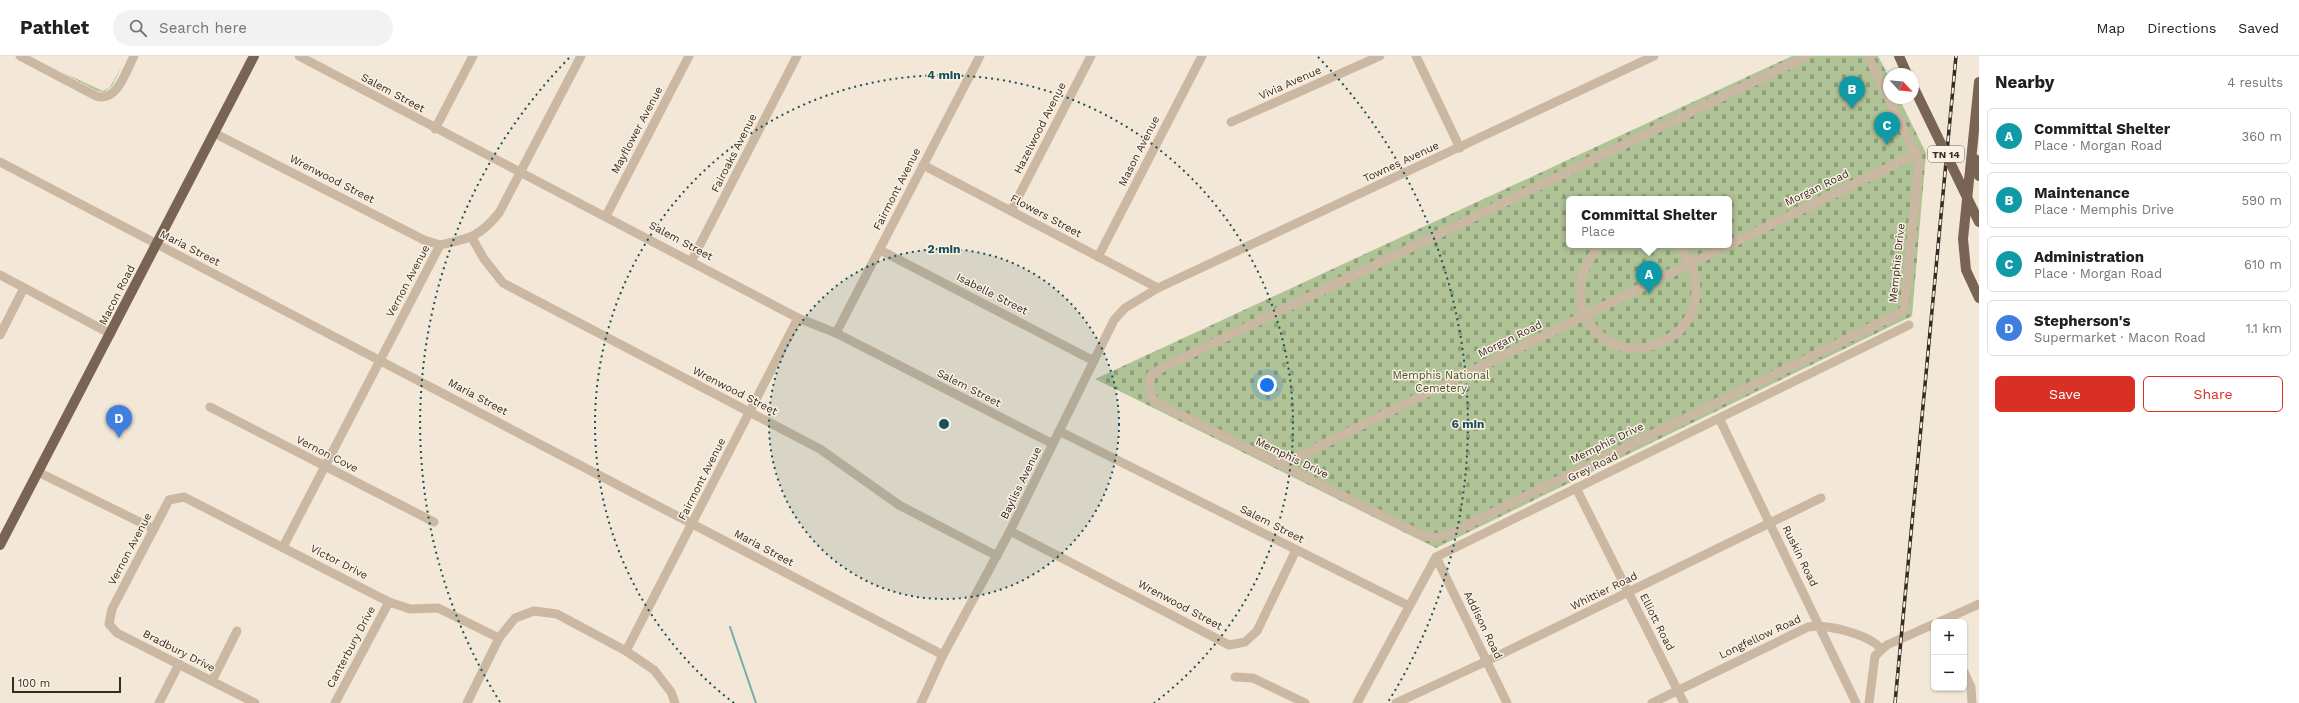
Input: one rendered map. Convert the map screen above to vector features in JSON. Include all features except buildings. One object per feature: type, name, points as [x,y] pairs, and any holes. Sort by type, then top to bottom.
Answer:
[{"type":"main road","name":"Macon Road","points":[[0,545],[111,334],[254,56]]},
{"type":"main road","points":[[1898,56],[1904,68]]},
{"type":"main road","points":[[1979,82],[1978,115],[1963,239],[1966,270],[1979,298]]},
{"type":"main road","name":"TN 14","points":[[1919,98],[1979,222]]},
{"type":"main road","points":[[1973,151],[1979,176]]},
{"type":"street","points":[[20,56],[96,96],[104,98],[114,92],[134,56]]},
{"type":"street","name":"Salem Street","points":[[299,56],[435,129],[692,260],[798,318],[836,333],[1053,444]]},
{"type":"street","points":[[435,129],[473,56]]},
{"type":"street","name":"Vernon Avenue","points":[[283,547],[440,245],[472,238],[486,228],[499,214],[581,56]]},
{"type":"street","name":"Mayflower Avenue","points":[[606,216],[689,56]]},
{"type":"street","name":"Fairoaks Avenue","points":[[692,260],[797,56]]},
{"type":"street","name":"Fairmont Avenue","points":[[836,333],[980,56]]},
{"type":"street","name":"Hazelwood Avenue","points":[[1011,211],[1091,56]]},
{"type":"street","name":"Mason Avenue","points":[[1098,257],[1202,56]]},
{"type":"street","name":"Vivia Avenue","points":[[1231,122],[1380,56]]},
{"type":"street","points":[[1416,56],[1460,148]]},
{"type":"street","name":"Townes Avenue","points":[[1158,288],[1654,56]]},
{"type":"street","name":"Memphis Drive","points":[[1807,56],[1151,375],[1148,391],[1154,400],[1281,465],[1423,536],[1439,538],[1904,311],[1919,160],[1868,56]]},
{"type":"street","name":"Wrenwood Street","points":[[214,133],[424,240],[440,245]]},
{"type":"street","name":"Morgan Road","points":[[1732,244],[1916,154]]},
{"type":"street","name":"Maria Street","points":[[0,162],[157,245],[380,359],[943,655]]},
{"type":"street","name":"Flowers Street","points":[[923,165],[1158,288]]},
{"type":"street","name":"Wrenwood Street","points":[[472,238],[484,259],[503,283],[748,413],[820,449],[899,505],[997,556]]},
{"type":"street","points":[[1598,248],[1589,257],[1581,276],[1579,296],[1585,315],[1595,331],[1610,342],[1628,348],[1646,348],[1664,343],[1679,332],[1690,317],[1696,300],[1696,281],[1691,263],[1678,248]]},
{"type":"street","name":"Morgan Road","points":[[1281,465],[1723,248]]},
{"type":"street","name":"Isabelle Street","points":[[880,250],[1094,361]]},
{"type":"street","points":[[0,275],[111,334]]},
{"type":"street","points":[[0,335],[24,288]]},
{"type":"street","name":"Bayliss Avenue","points":[[921,703],[943,655],[1010,531],[1114,320],[1121,312],[1158,288]]},
{"type":"street","name":"Fairmont Avenue","points":[[626,650],[693,524],[748,413],[798,318]]},
{"type":"street","name":"Grey Road","points":[[1436,557],[1576,488],[1720,420],[1909,325]]},
{"type":"street","name":"Vernon Cove","points":[[210,407],[434,522]]},
{"type":"street","name":"Ruskin Road","points":[[1720,420],[1820,625],[1856,703]]},
{"type":"street","name":"Salem Street","points":[[1059,431],[1409,606]]},
{"type":"street","points":[[38,472],[154,529]]},
{"type":"street","name":"Elliott Road","points":[[1576,488],[1684,703]]},
{"type":"street","name":"Victor Drive","points":[[170,500],[184,497],[389,602],[410,609],[438,608],[500,638]]},
{"type":"street","name":"Whittier Road","points":[[1396,703],[1487,661],[1821,498]]},
{"type":"street","name":"Vernon Avenue","points":[[112,609],[170,500]]},
{"type":"street","name":"Wrenwood Street","points":[[1010,531],[1229,645],[1245,642],[1257,631],[1296,550]]},
{"type":"street","points":[[1357,703],[1436,557]]},
{"type":"street","name":"Addison Road","points":[[1436,557],[1507,703]]},
{"type":"street","name":"Canterbury Drive","points":[[335,703],[389,602]]},
{"type":"street","points":[[1946,619],[1979,604]]},
{"type":"street","name":"Bradbury Drive","points":[[112,609],[109,624],[112,630],[255,703]]},
{"type":"street","points":[[467,703],[500,638],[515,618],[535,612],[557,614],[626,650],[654,670],[671,692],[675,703]]},
{"type":"street","points":[[1820,625],[1869,638],[1881,649]]},
{"type":"street","name":"Longfellow Road","points":[[1652,703],[1808,627],[1820,625]]},
{"type":"street","points":[[1869,703],[1875,656],[1881,649],[1931,625]]},
{"type":"street","points":[[212,681],[237,631]]},
{"type":"street","points":[[159,703],[179,664]]},
{"type":"street","points":[[1235,677],[1253,678],[1305,703]]},
{"type":"street","points":[[1967,678],[1971,687],[1972,703]]},
{"type":"green space","name":"Memphis National Cemetery","points":[[1792,56],[1878,56],[1884,68],[1883,68],[1883,104],[1902,104],[1926,153],[1912,316],[1436,548],[1095,379]]},
{"type":"green space","points":[[122,66],[112,86],[104,92],[97,91],[62,72],[103,91],[110,87]]},
{"type":"waterway","points":[[730,627],[756,703]]},
{"type":"railway","points":[[1895,703],[1956,56]]},
{"type":"place","name":"Maintenance","points":[[1852,109]]},
{"type":"place","name":"Administration","points":[[1887,145]]},
{"type":"place","name":"Committal Shelter","points":[[1649,294]]},
{"type":"place","name":"Stepherson's","points":[[119,438]]}]
